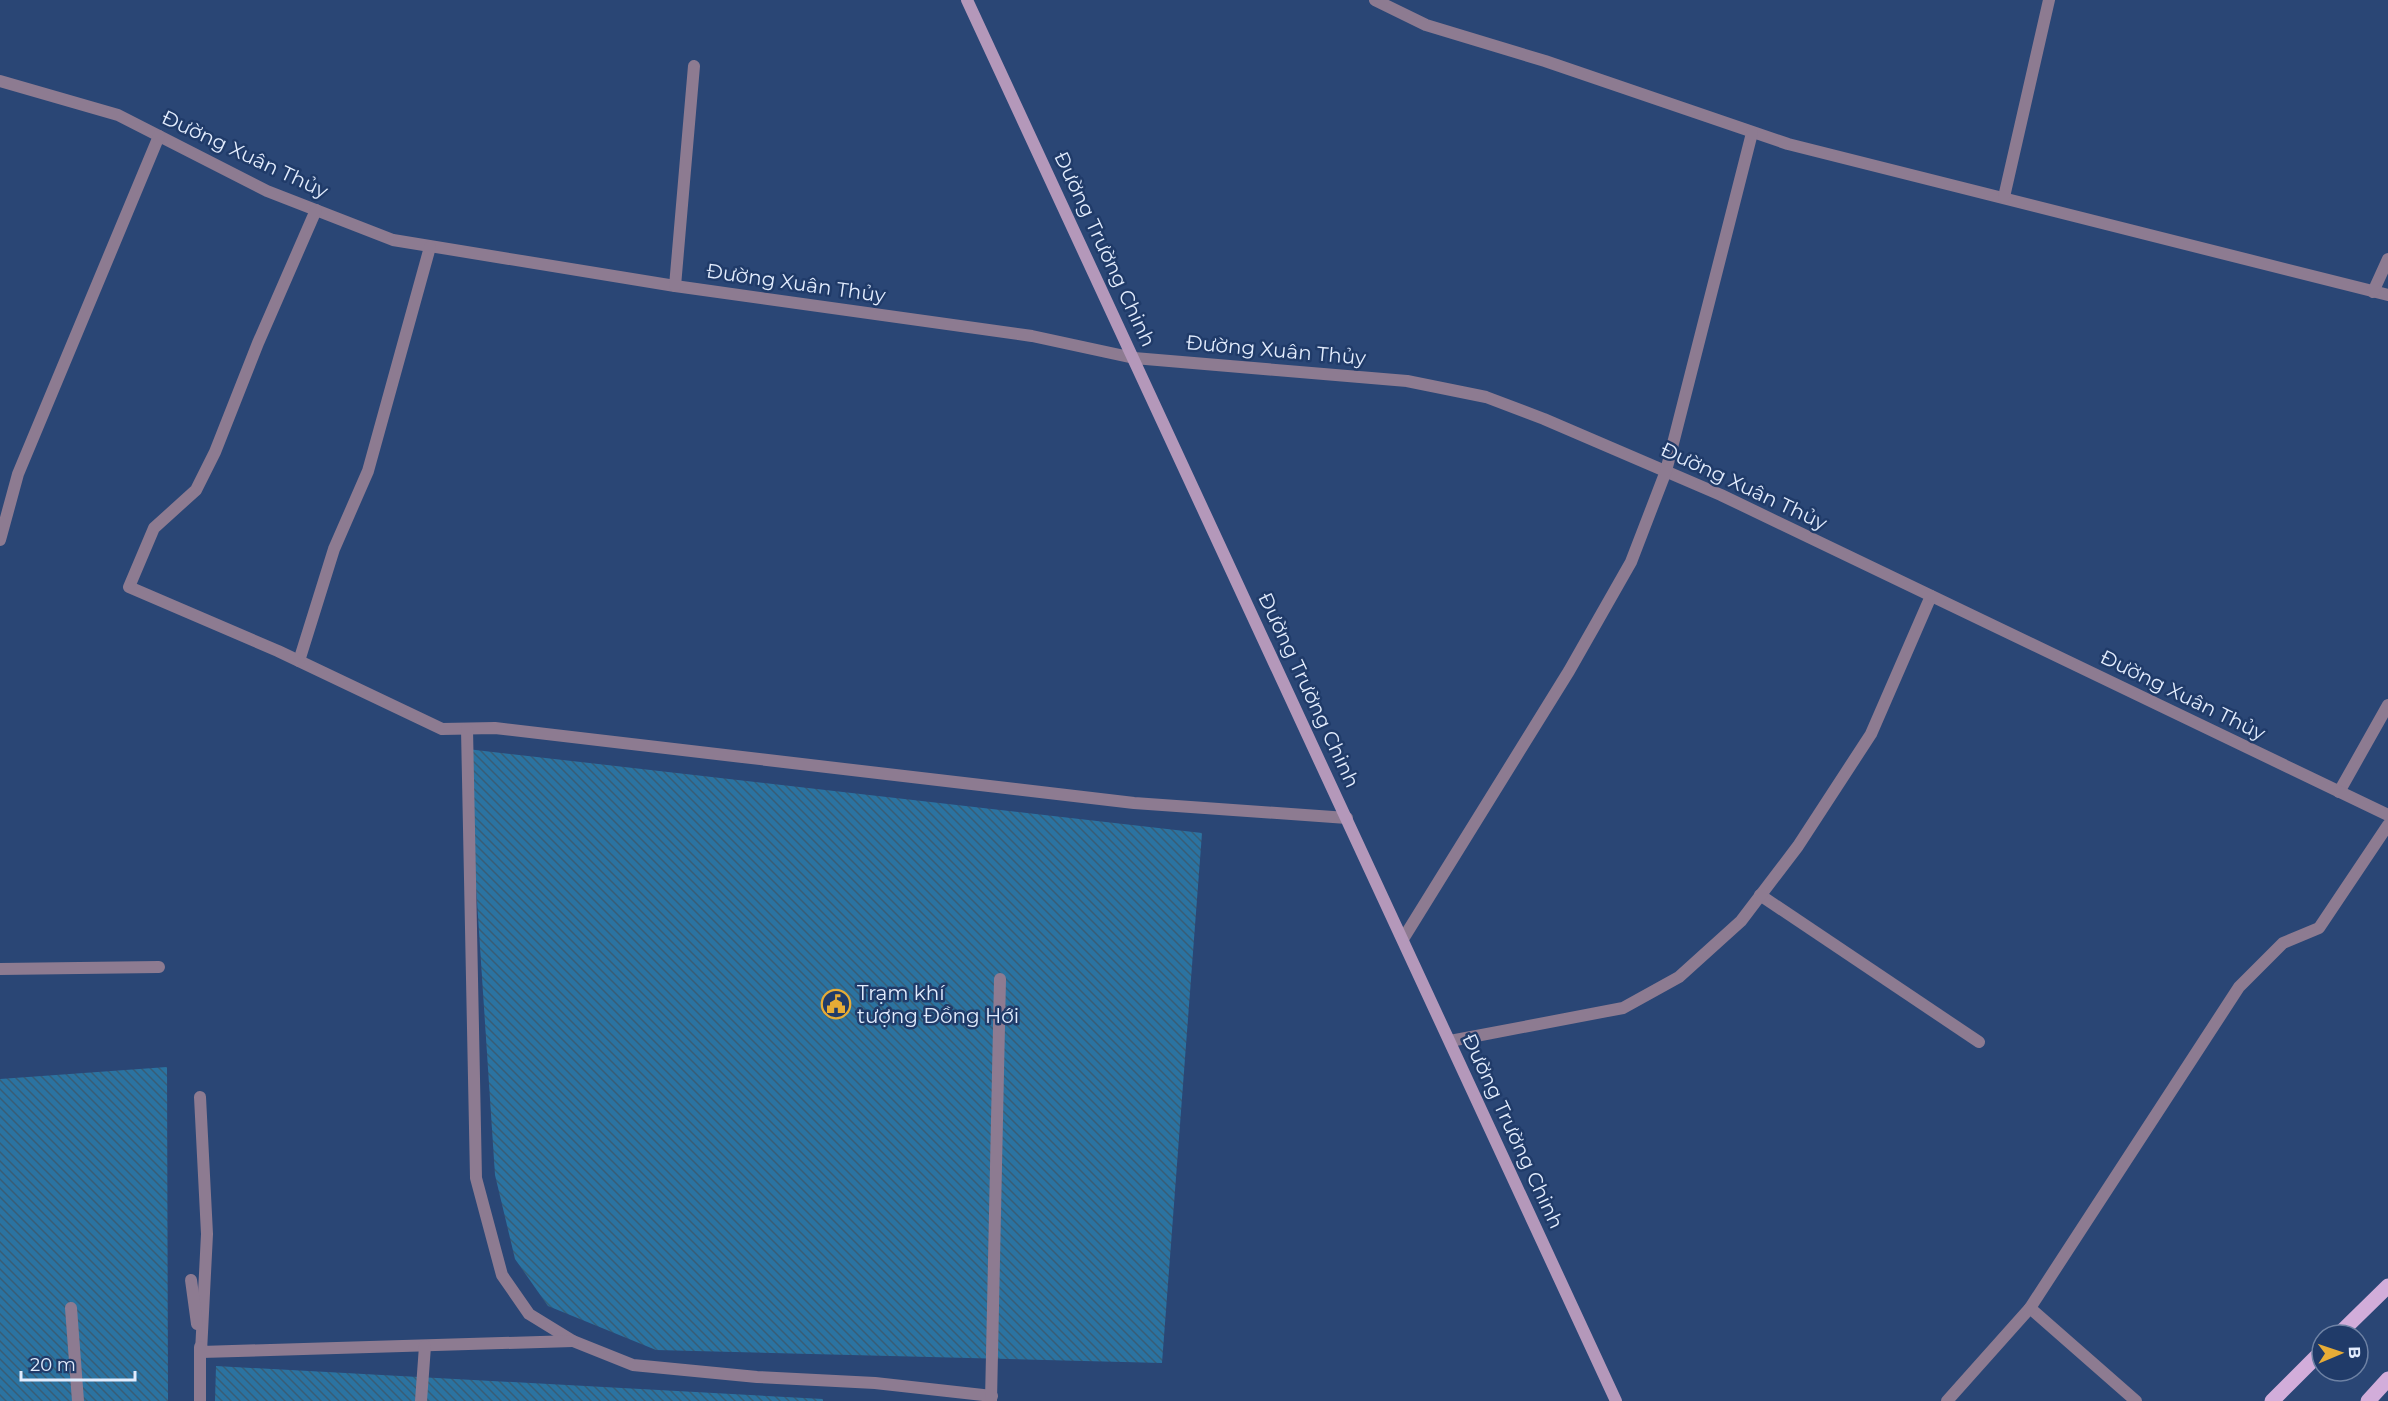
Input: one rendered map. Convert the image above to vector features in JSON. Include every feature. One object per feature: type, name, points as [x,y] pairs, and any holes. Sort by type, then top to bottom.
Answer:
[{"type":"main road","points":[[2350,1323],[2388,1286]]},
{"type":"main road","points":[[2272,1401],[2310,1363]]},
{"type":"main road","points":[[2368,1401],[2388,1379]]},
{"type":"street","name":"Đường Trường Chinh","points":[[967,0],[1450,1041],[1612,1400]]},
{"type":"street","points":[[1375,0],[1426,25],[1545,61],[1788,144],[2388,295]]},
{"type":"street","points":[[2004,197],[2049,0]]},
{"type":"street","points":[[675,286],[694,66]]},
{"type":"street","name":"Đường Xuân Thủy","points":[[0,81],[118,115],[267,191],[393,240],[675,286],[1032,336],[1134,358],[1344,374],[1407,381],[1486,397],[1666,471],[2388,816]]},
{"type":"street","points":[[1403,939],[1569,671],[1631,562],[1666,471],[1752,133]]},
{"type":"street","points":[[0,540],[18,474],[159,136]]},
{"type":"street","points":[[316,210],[258,343],[215,452],[196,490],[154,528],[129,587],[299,661],[442,729],[495,728],[528,731],[1134,803],[1347,818]]},
{"type":"street","points":[[299,661],[334,549],[368,471],[430,246]]},
{"type":"street","points":[[2373,292],[2388,259]]},
{"type":"street","points":[[1450,1041],[1623,1008],[1679,977],[1741,921],[1798,846],[1871,734],[1931,596]]},
{"type":"street","points":[[2339,792],[2388,705]]},
{"type":"street","points":[[467,729],[476,1178],[502,1275],[529,1314],[573,1341],[633,1365],[671,1370],[875,1383],[992,1398],[1000,979]]},
{"type":"street","points":[[1947,1401],[2030,1308],[2240,987],[2283,943],[2319,928],[2388,825]]},
{"type":"street","points":[[1760,895],[1979,1042]]},
{"type":"street","points":[[0,969],[159,967]]},
{"type":"street","points":[[200,1096],[207,1234],[200,1401]]},
{"type":"street","points":[[191,1280],[201,1352]]},
{"type":"street","points":[[71,1308],[78,1401]]},
{"type":"street","points":[[2030,1308],[2136,1401]]},
{"type":"street","points":[[201,1352],[573,1341]]},
{"type":"street","points":[[421,1401],[425,1346]]},
{"type":"building","name":"Trạm khí tượng Đồng Hới","points":[[467,749],[1202,833],[1162,1363],[656,1350],[548,1306],[515,1259],[495,1175]]},
{"type":"building","points":[[167,1067],[168,1401],[0,1401],[0,1079]]},
{"type":"building","points":[[216,1366],[823,1399],[823,1401],[215,1401]]},
{"type":"place","name":"Trạm khí tượng Đồng Hới","points":[[836,1004]]}]
